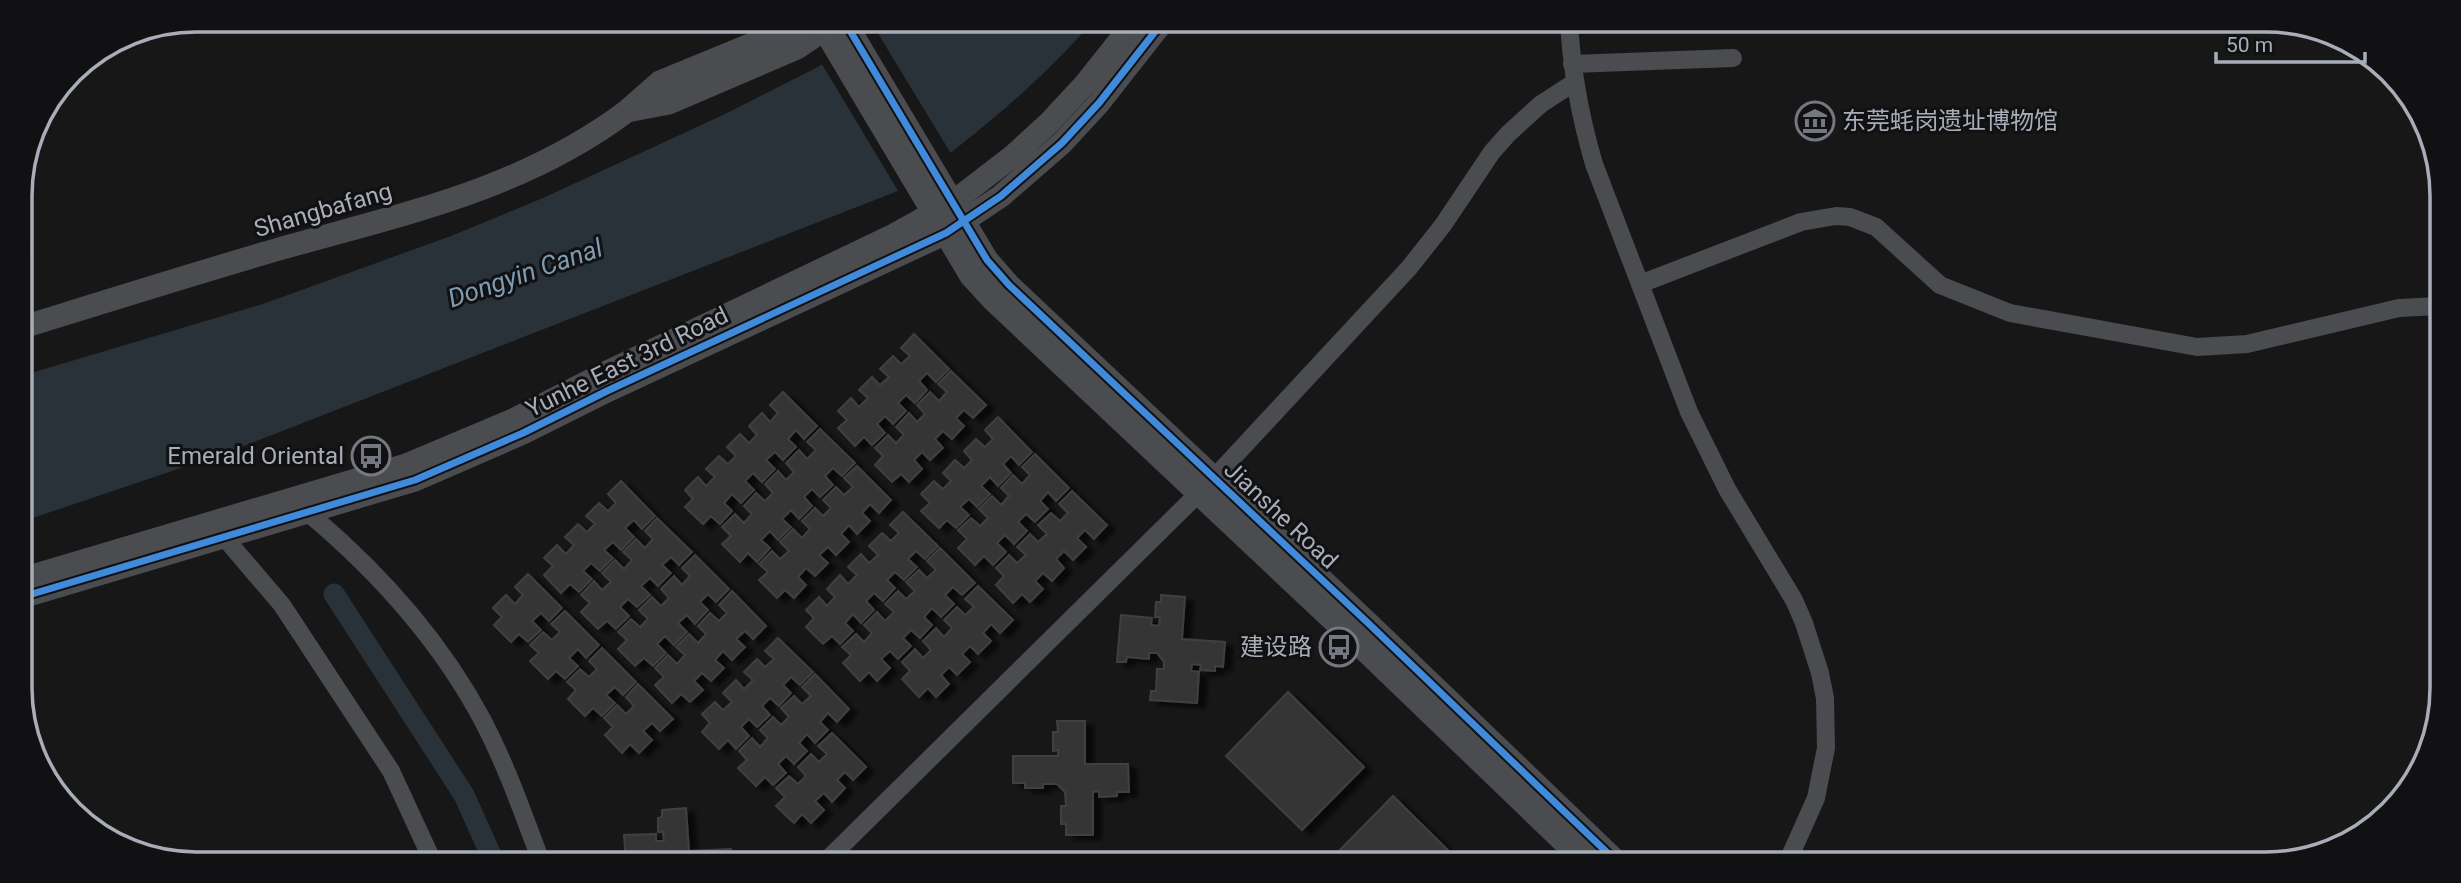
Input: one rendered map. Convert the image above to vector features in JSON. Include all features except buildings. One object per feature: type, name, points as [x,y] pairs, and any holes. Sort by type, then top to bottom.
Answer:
[{"type":"street","name":"Shangbafang","points":[[32,324],[445,202],[508,179],[564,153],[599,132],[660,82],[782,32]]},
{"type":"street","name":"Shangbafang","points":[[627,111],[669,103],[797,48],[827,32]]},
{"type":"street","name":"Jianshe Road","points":[[837,32],[950,217],[971,276],[993,300],[1207,486],[1606,851]]},
{"type":"street","name":"Yunhe East 3rd Road","points":[[32,576],[217,529],[306,511],[415,480],[523,433],[950,217],[988,177],[1049,123],[1086,83],[1127,32]]},
{"type":"street","name":"Yunhe East 3rd Road","points":[[32,594],[406,465],[503,424],[950,217],[1001,196],[1062,143],[1099,103],[1155,32]]},
{"type":"street","points":[[1570,32],[1573,73],[1591,154],[1689,412],[1727,489],[1794,600],[1821,673],[1826,713],[1826,748],[1816,798],[1792,851]]},
{"type":"street","points":[[836,852],[1207,486],[1409,268],[1443,225],[1492,152],[1573,73],[1732,58]]},
{"type":"street","points":[[1640,284],[1801,222],[1836,216],[1850,217],[1876,227],[1940,285],[2010,313],[2197,347],[2247,344],[2399,308],[2430,306]]},
{"type":"street","name":"Jianshe Road","points":[[1207,486],[1575,851]]},
{"type":"street","points":[[306,511],[349,547],[388,586],[424,629],[455,674],[483,722],[507,773],[537,852]]},
{"type":"street","points":[[217,529],[282,605],[391,771],[428,852]]},
{"type":"water","name":"Dongyin Canal","points":[[879,32],[1083,32],[1003,110],[903,189],[231,451],[32,518],[32,373],[263,304],[451,236],[543,198],[723,115]]},
{"type":"pier","points":[[872,32],[877,32],[953,157],[900,194],[820,61]]},
{"type":"waterway","points":[[334,594],[464,795],[490,852]]},
{"type":"cycle path","points":[[851,32],[987,260],[1009,285],[1606,851]]},
{"type":"cycle path","points":[[32,594],[415,480],[523,433],[946,233],[1001,196],[1062,143],[1099,103],[1155,32]]},
{"type":"place","name":"东莞蚝岗遗址博物馆","points":[[1815,121]]},
{"type":"place","name":"Emerald Oriental","points":[[371,456]]},
{"type":"place","name":"建设路","points":[[1339,647]]}]
